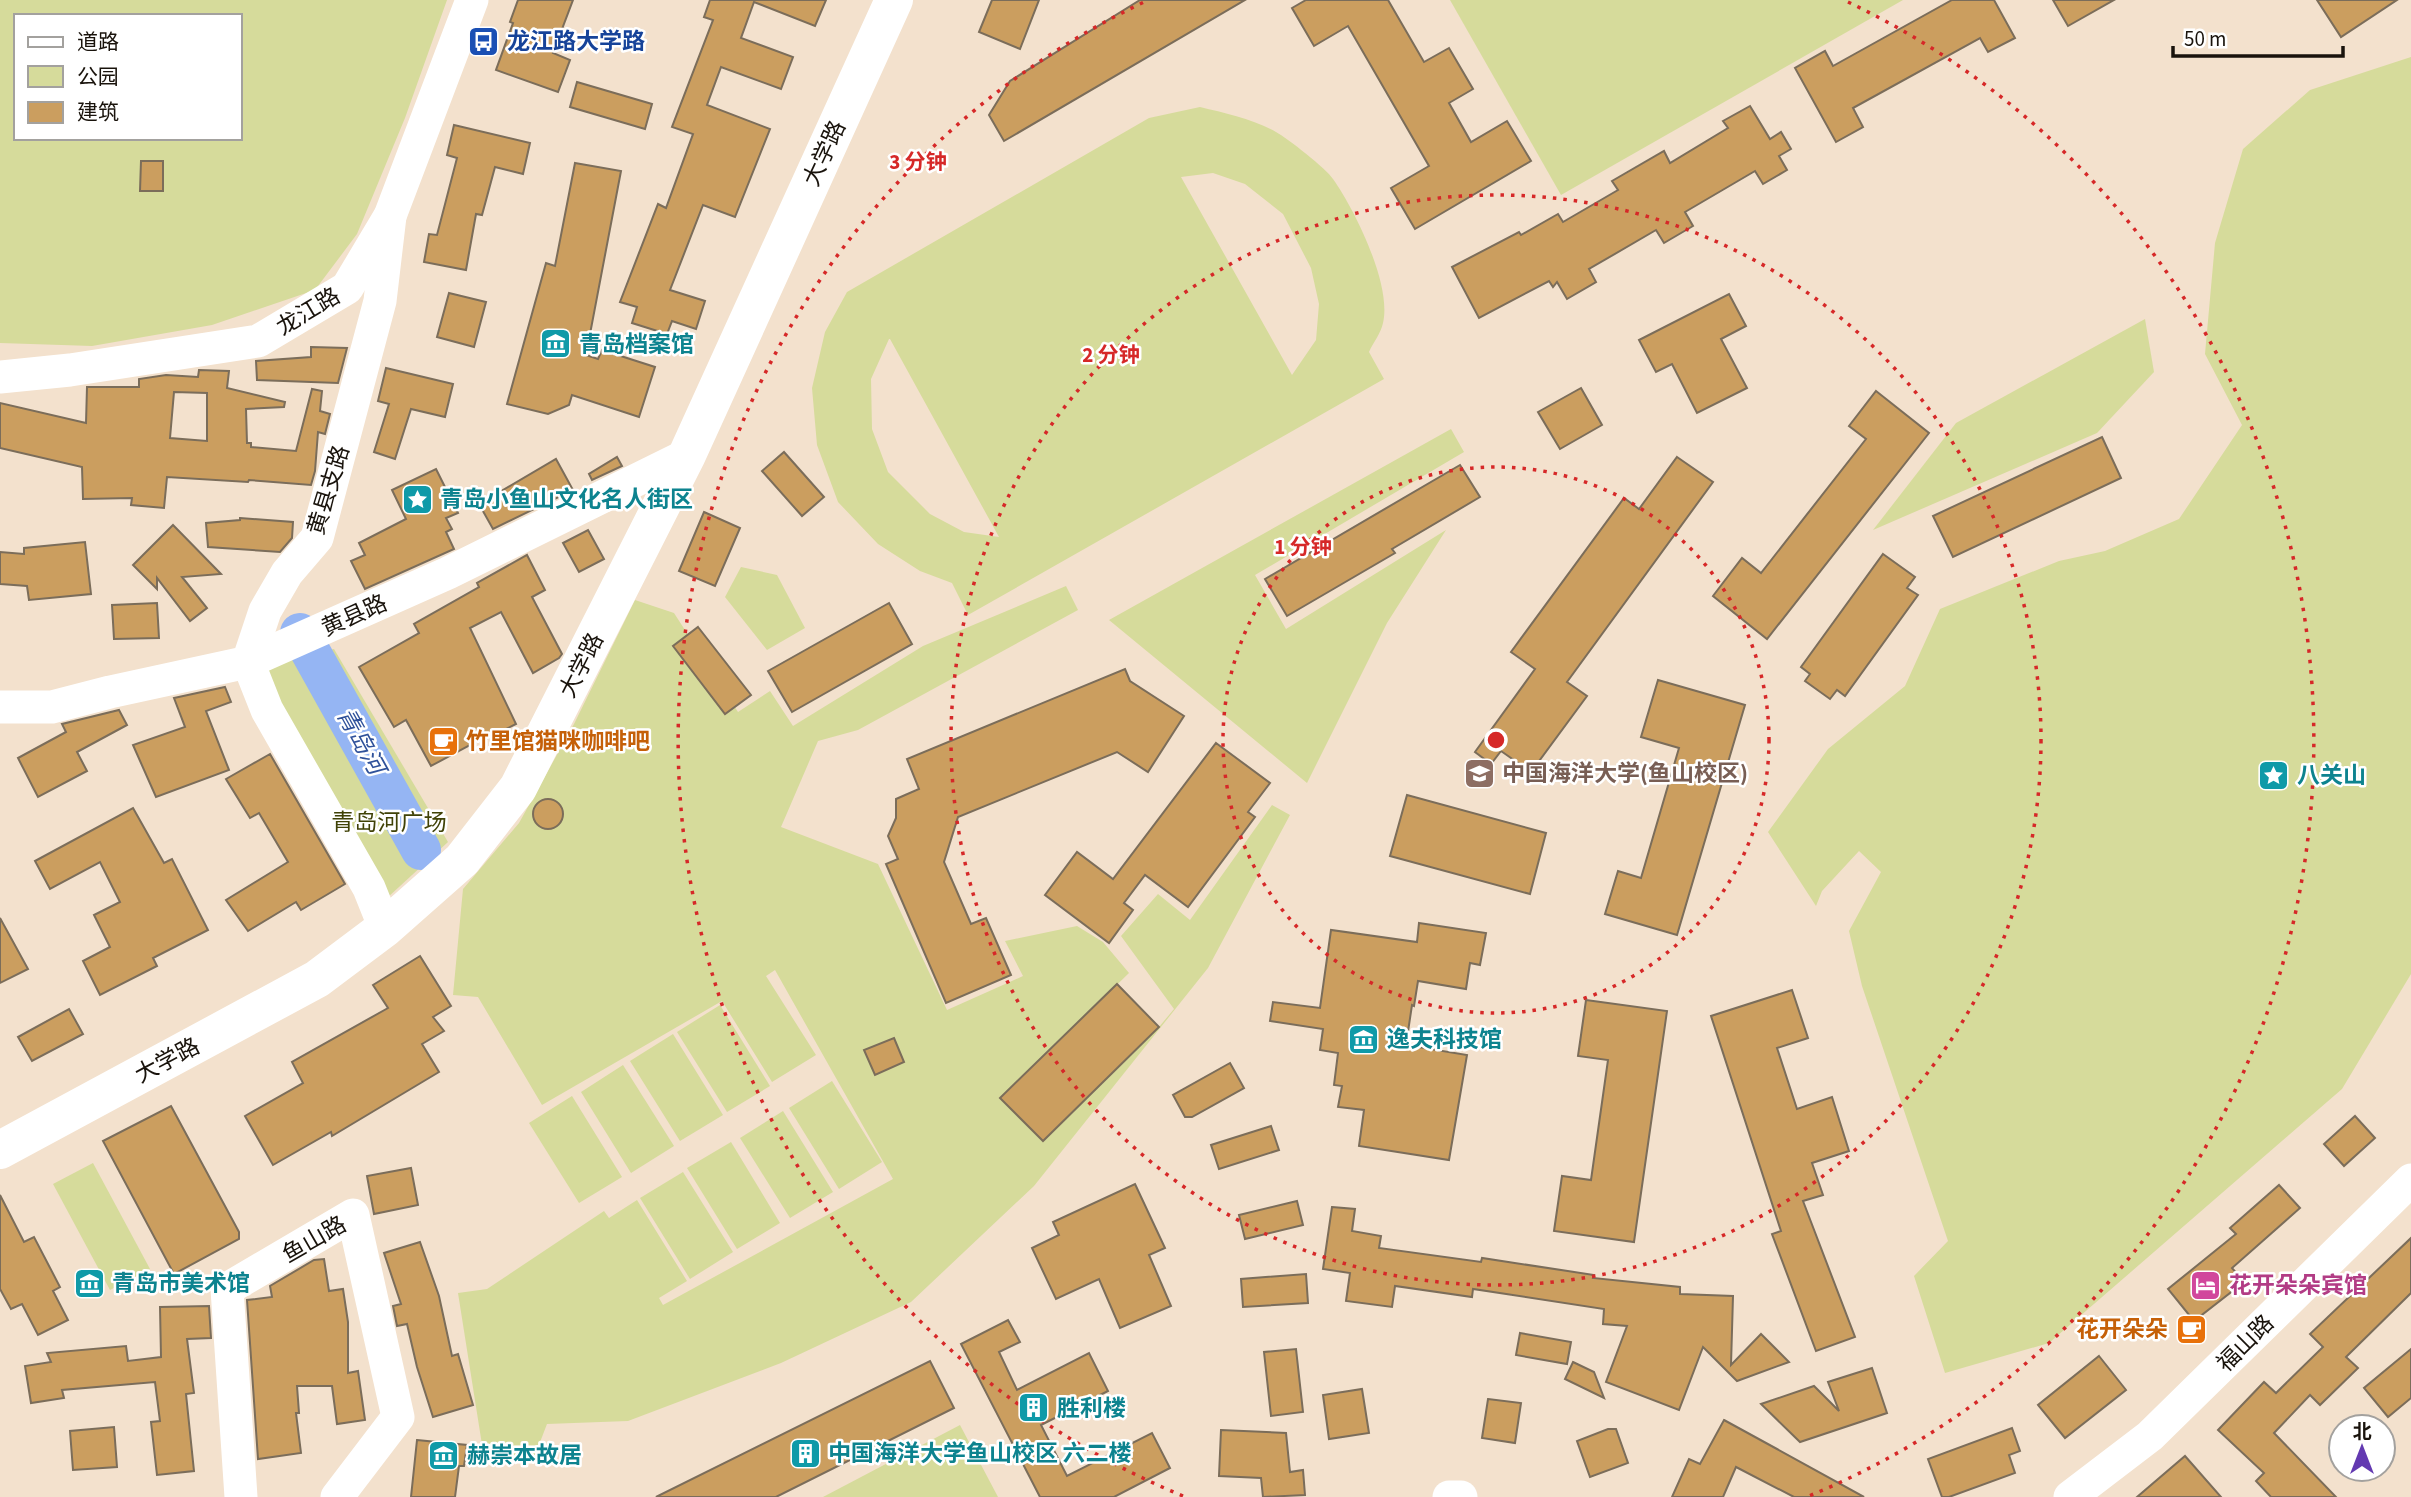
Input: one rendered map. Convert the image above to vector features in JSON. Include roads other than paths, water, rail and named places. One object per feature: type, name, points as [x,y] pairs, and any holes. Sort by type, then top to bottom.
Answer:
[{"type":"main road","name":"大学路","points":[[0,1150],[317,979],[385,928],[462,860],[518,788],[687,455],[894,0]]},
{"type":"street","name":"龙江路","points":[[0,377],[70,370],[258,341],[346,288],[390,216],[472,0]]},
{"type":"street","name":"黄县支路","points":[[249,662],[265,611],[287,573],[317,538],[380,301],[390,216]]},
{"type":"street","name":"黄县路","points":[[0,707],[52,707],[110,691],[249,662],[448,573],[687,455]]},
{"type":"street","points":[[249,662],[267,710],[369,888],[385,928]]},
{"type":"street","name":"福山路","points":[[2070,1497],[2150,1436],[2411,1180]]},
{"type":"street","name":"鱼山路","points":[[241,1497],[227,1289],[353,1215],[398,1417],[337,1497]]},
{"type":"street","points":[[1449,1497],[1461,1497]]},
{"type":"waterway","name":"青岛河","points":[[300,633],[421,850]]},
{"type":"place","name":"龙江路大学路","points":[[484,41]]},
{"type":"place","name":"青岛档案馆","points":[[556,344]]},
{"type":"place","name":"青岛小鱼山文化名人街区","points":[[417,499]]},
{"type":"place","name":"竹里馆猫咪咖啡吧","points":[[443,741]]},
{"type":"place","name":"中国海洋大学(鱼山校区)","points":[[1479,773]]},
{"type":"place","name":"八关山","points":[[2274,775]]},
{"type":"place","name":"逸夫科技馆","points":[[1364,1039]]},
{"type":"place","name":"青岛市美术馆","points":[[89,1283]]},
{"type":"place","name":"花开朵朵宾馆","points":[[2206,1285]]},
{"type":"place","name":"花开朵朵","points":[[2191,1329]]},
{"type":"place","name":"胜利楼","points":[[1034,1408]]},
{"type":"place","name":"中国海洋大学鱼山校区 六二楼","points":[[805,1453]]},
{"type":"place","name":"赫崇本故居","points":[[444,1455]]},
{"type":"park label","name":"青岛河广场","points":[[389,822]]}]
